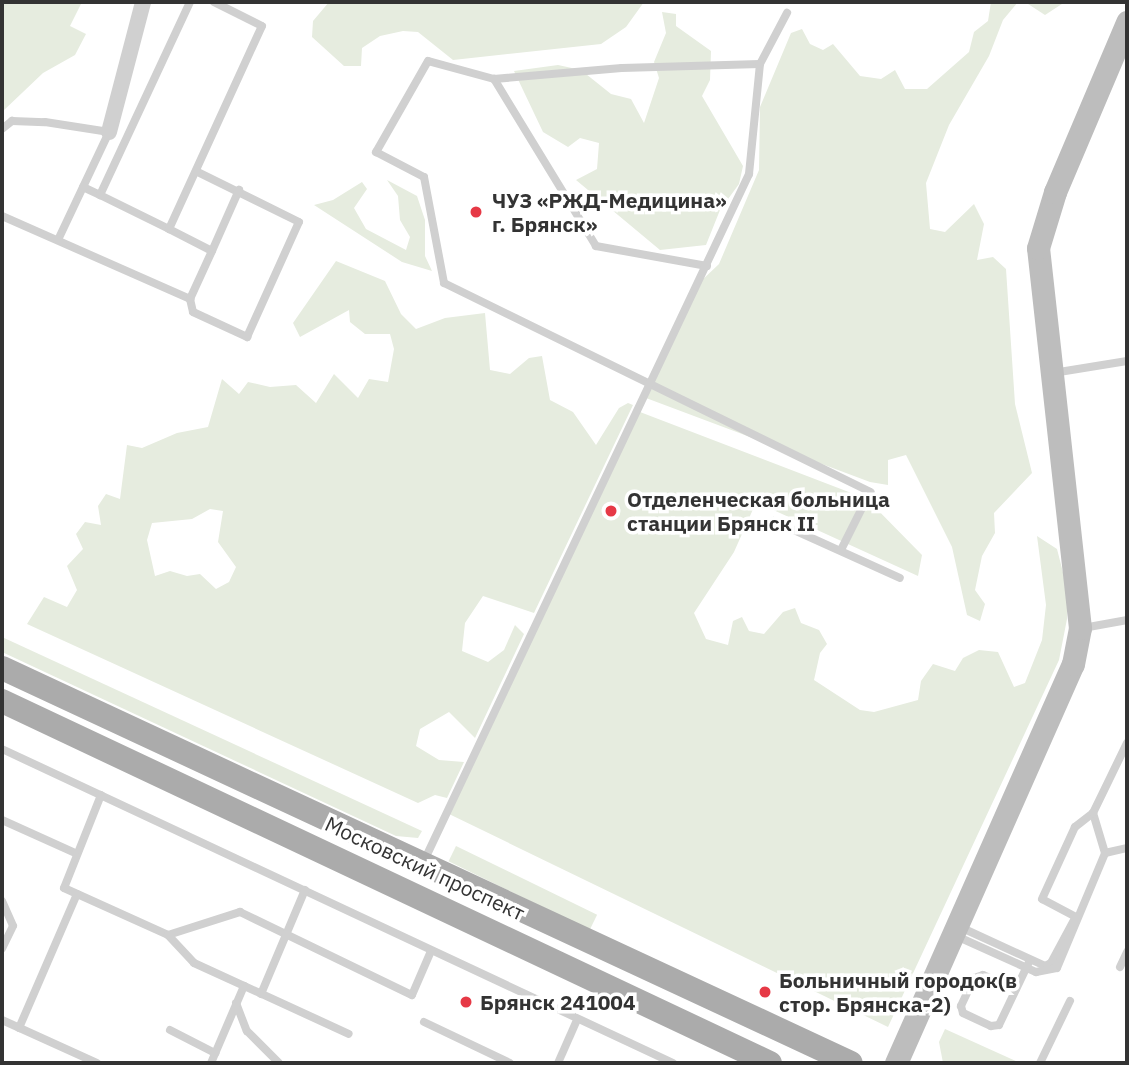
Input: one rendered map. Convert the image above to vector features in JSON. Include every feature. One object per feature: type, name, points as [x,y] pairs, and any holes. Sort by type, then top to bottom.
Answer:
[{"type":"main road","name":"Московский проспект","points":[[2,668],[422,867],[851,1063]]},
{"type":"main road","name":"Московский проспект","points":[[2,701],[770,1063]]},
{"type":"street","points":[[109,132],[143,2]]},
{"type":"street","points":[[896,1063],[1073,664],[1080,628],[1038,248],[1055,192],[1127,22]]},
{"type":"lane","points":[[100,195],[190,2]]},
{"type":"lane","points":[[169,229],[262,26],[214,2]]},
{"type":"lane","points":[[422,867],[647,384],[749,174],[760,64],[787,13]]},
{"type":"lane","points":[[760,64],[648,66],[495,79],[428,61],[376,152],[424,177],[444,282],[870,492],[841,550]]},
{"type":"lane","points":[[495,79],[596,246],[707,265]]},
{"type":"lane","points":[[2,129],[12,121],[45,122],[109,132],[58,240]]},
{"type":"lane","points":[[196,171],[239,190],[299,222],[247,337],[193,312],[190,299],[239,190]]},
{"type":"lane","points":[[83,187],[212,251]]},
{"type":"lane","points":[[2,216],[190,299]]},
{"type":"lane","points":[[1050,373],[1127,361]]},
{"type":"lane","points":[[774,521],[900,578]]},
{"type":"lane","points":[[1080,628],[1127,620]]},
{"type":"lane","points":[[1076,917],[1042,899],[1075,827],[1093,813],[1127,743]]},
{"type":"lane","points":[[2,749],[673,1063]]},
{"type":"lane","points":[[101,795],[75,853],[64,888],[168,934],[194,963],[349,1034]]},
{"type":"lane","points":[[956,931],[1028,964],[1045,966],[1051,963],[1076,917],[1105,853],[1093,813]]},
{"type":"lane","points":[[2,820],[75,853]]},
{"type":"lane","points":[[1105,853],[1125,849],[1127,840]]},
{"type":"lane","points":[[261,994],[305,890]]},
{"type":"lane","points":[[19,1028],[77,894]]},
{"type":"lane","points":[[2,901],[13,926],[2,949]]},
{"type":"lane","points":[[168,934],[240,912],[411,995],[431,951]]},
{"type":"lane","points":[[1120,967],[1127,952]]},
{"type":"lane","points":[[1016,989],[983,975],[974,978],[961,1006],[964,1013],[992,1026],[999,1025],[1028,964]]},
{"type":"lane","points":[[211,1063],[244,986]]},
{"type":"lane","points":[[1040,1063],[1070,1000]]},
{"type":"lane","points":[[236,1003],[247,1031],[279,1063]]},
{"type":"lane","points":[[2,1020],[97,1063]]},
{"type":"lane","points":[[558,1063],[577,1020]]},
{"type":"lane","points":[[424,1022],[510,1063]]},
{"type":"lane","points":[[170,1030],[215,1053]]},
{"type":"shaded area","points":[[2,2],[82,2],[70,26],[86,34],[75,55],[43,73],[2,112]]},
{"type":"shaded area","points":[[329,2],[644,2],[626,27],[601,44],[453,60],[418,32],[403,31],[380,36],[362,48],[361,66],[344,66],[312,37],[313,21]]},
{"type":"shaded area","points":[[991,2],[1018,2],[1003,20],[989,56],[949,125],[926,183],[930,229],[945,232],[974,204],[984,224],[977,260],[993,257],[1006,269],[1015,404],[1032,473],[994,513],[995,533],[982,556],[975,590],[985,604],[980,621],[967,615],[952,547],[906,455],[888,460],[888,485],[870,482],[646,398],[699,283],[719,264],[759,170],[760,107],[791,33],[802,29],[810,44],[823,50],[833,44],[860,76],[881,79],[895,70],[905,89],[927,89],[969,52],[974,32],[988,21]]},
{"type":"shaded area","points":[[1025,2],[1065,2],[1045,15]]},
{"type":"shaded area","points":[[662,12],[676,14],[676,26],[711,51],[710,80],[702,96],[743,166],[739,184],[720,210],[706,245],[660,250],[576,180],[597,169],[599,143],[580,138],[568,147],[543,132],[514,71],[558,65],[581,70],[611,94],[631,99],[644,123],[659,78],[654,62],[666,33]]},
{"type":"shaded area","points":[[387,180],[417,196],[425,220],[425,256],[432,271],[402,262],[314,205],[333,200],[362,182],[367,189],[354,208],[366,229],[406,250],[410,237],[400,220],[398,196]]},
{"type":"shaded area","points":[[336,261],[385,281],[401,314],[416,329],[445,318],[485,313],[490,370],[510,374],[529,358],[542,356],[550,400],[573,412],[596,445],[619,408],[628,403],[633,405],[534,613],[483,596],[465,623],[462,651],[488,662],[504,650],[515,625],[524,634],[475,738],[449,712],[420,729],[416,746],[439,760],[464,762],[447,798],[435,795],[418,803],[27,624],[44,597],[67,607],[77,590],[67,566],[83,549],[76,534],[85,522],[101,525],[98,506],[106,494],[120,499],[127,445],[142,448],[177,433],[208,427],[222,379],[239,394],[248,382],[270,387],[296,385],[316,403],[334,374],[358,398],[369,379],[388,382],[394,349],[390,334],[365,334],[350,322],[349,310],[300,337],[293,323]],"holes":[[[210,509],[223,511],[218,542],[236,567],[229,582],[216,589],[200,574],[187,576],[170,571],[155,576],[147,540],[152,523],[192,519]]]},
{"type":"shaded area","points":[[640,412],[867,499],[922,555],[918,576],[769,508],[754,507],[734,552],[694,613],[706,639],[728,645],[733,621],[742,617],[749,631],[764,634],[783,612],[795,608],[801,623],[819,630],[827,644],[820,653],[814,680],[860,710],[874,712],[918,700],[921,681],[933,664],[955,671],[963,658],[979,650],[998,652],[1014,687],[1025,683],[1042,640],[1046,605],[1037,536],[1057,549],[1067,588],[1067,619],[1059,660],[888,1027],[449,814]]},
{"type":"shaded area","points":[[2,637],[422,831],[418,838],[396,836],[2,652]]},
{"type":"shaded area","points":[[456,846],[597,915],[590,930],[449,861]]},
{"type":"shaded area","points":[[945,1029],[1020,1063],[943,1063],[939,1042]]},
{"type":"place","name":"ЧУЗ «РЖД-Медицина» г. Брянск»","points":[[476,212]]},
{"type":"place","name":"Отделенческая больница станции Брянск II","points":[[611,511]]},
{"type":"place","name":"Больничный городок(в стор. Брянска-2)","points":[[765,992]]},
{"type":"place","name":"Брянск 241004","points":[[466,1002]]}]
